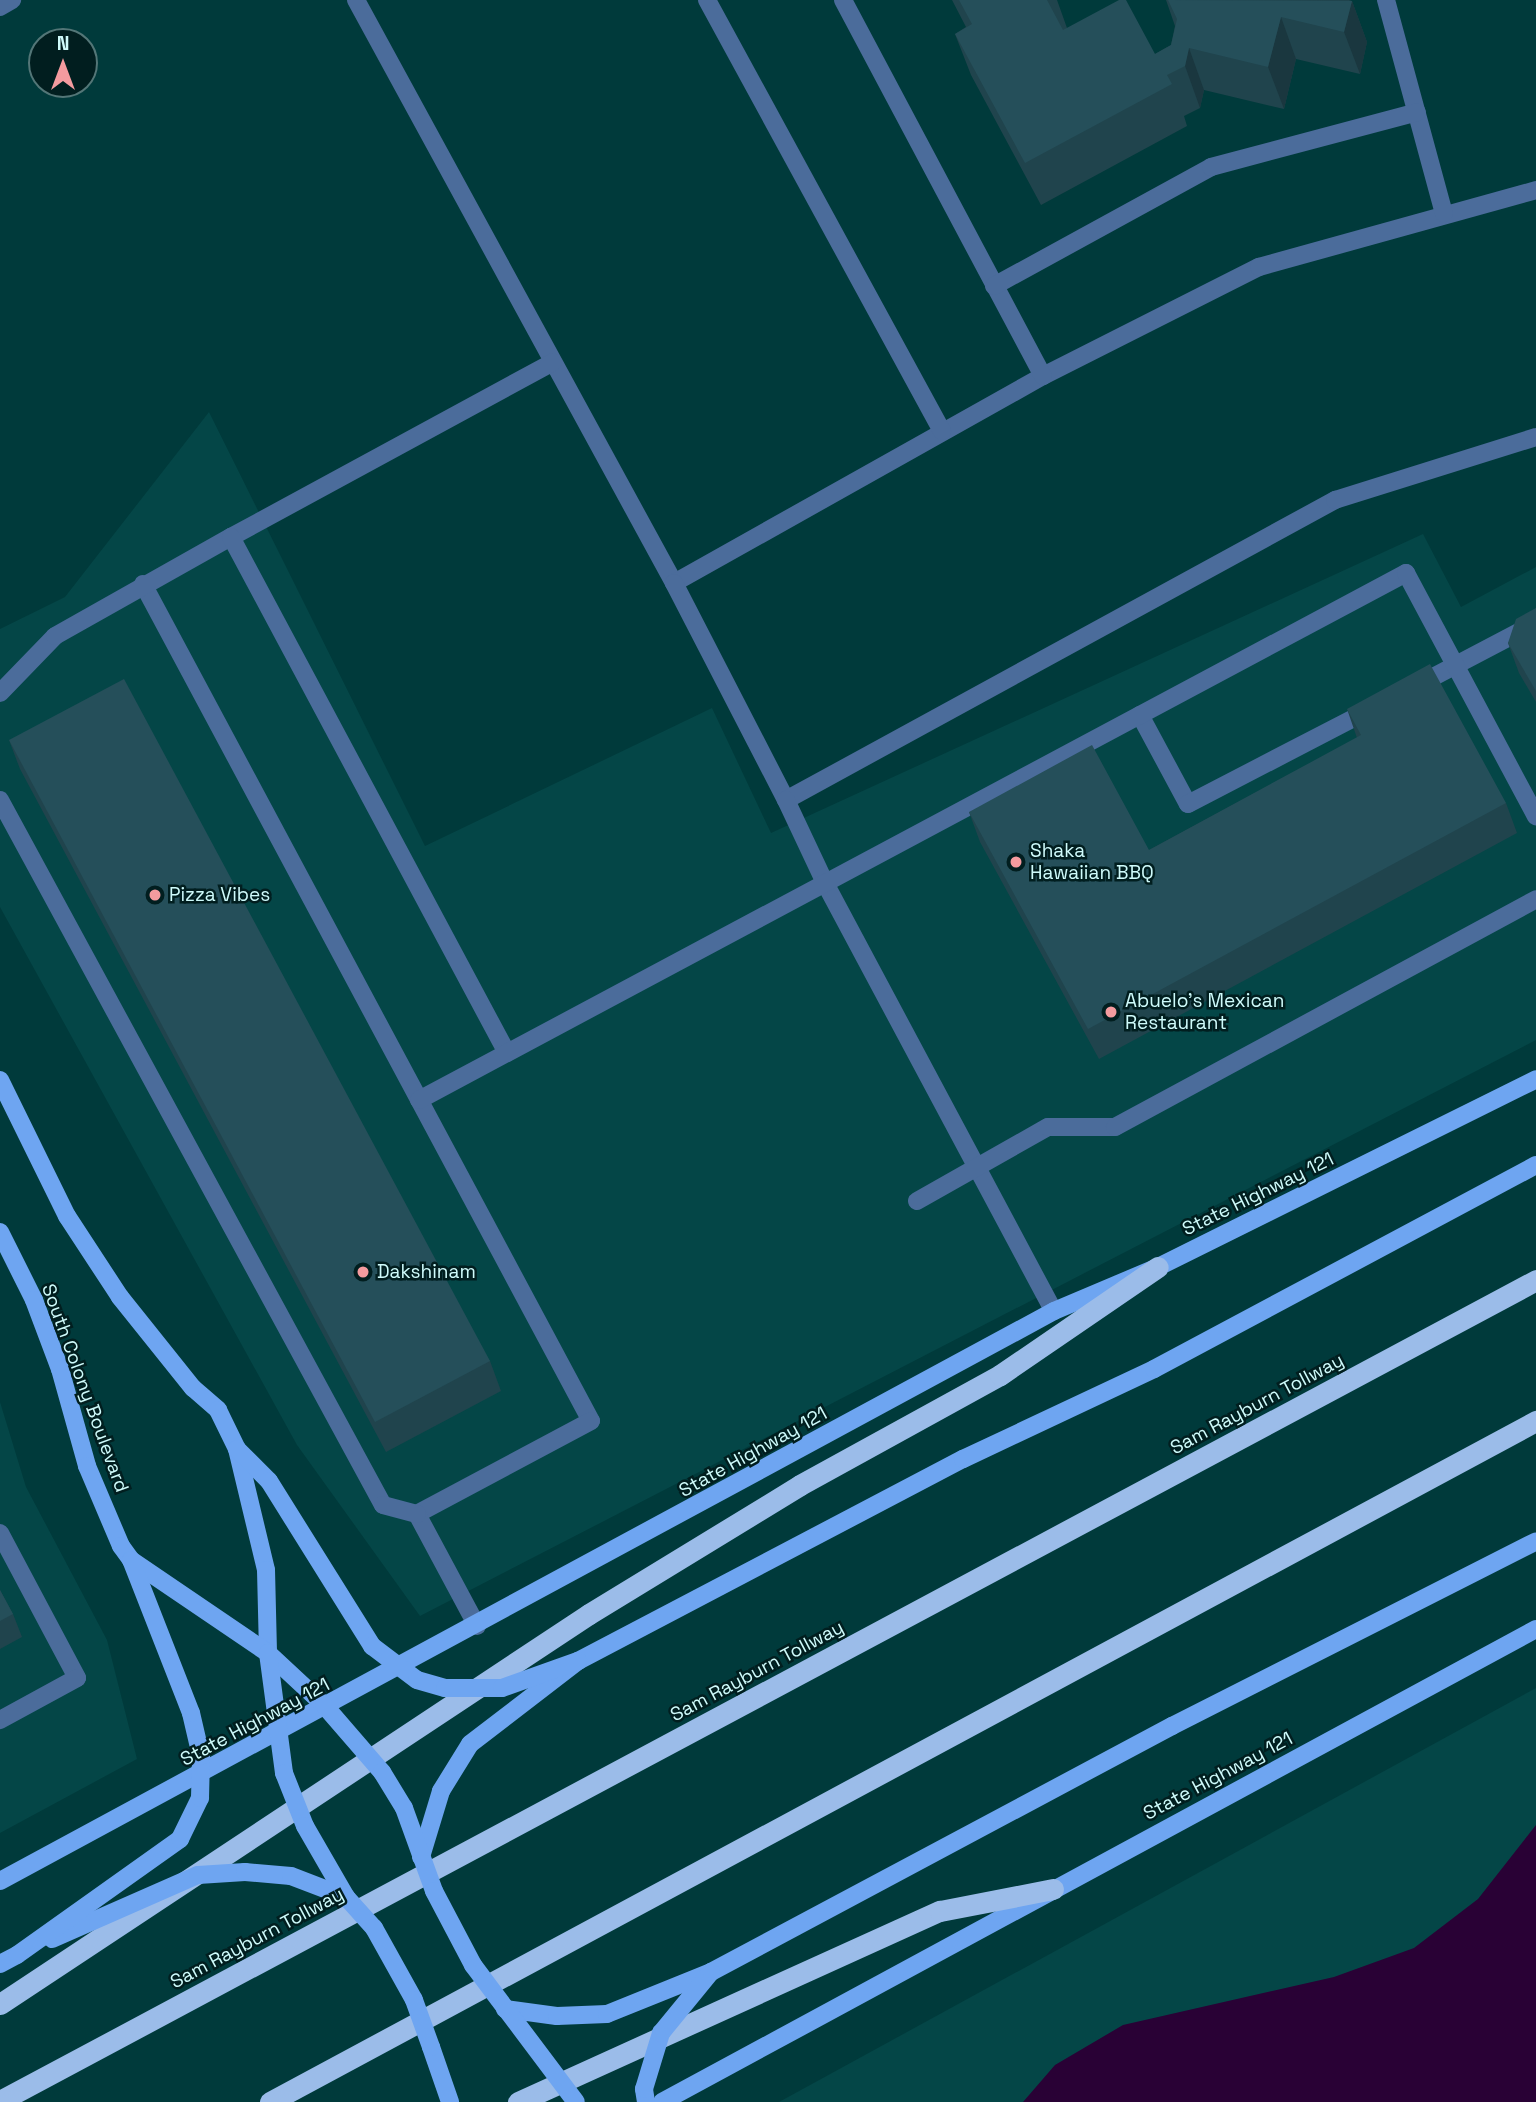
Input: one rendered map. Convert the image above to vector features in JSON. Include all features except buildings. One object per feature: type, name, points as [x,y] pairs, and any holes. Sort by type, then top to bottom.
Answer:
[{"type":"highway","points":[[0,2004],[589,1615],[800,1485],[1000,1375],[1158,1267]]},
{"type":"highway","name":"Sam Rayburn Tollway","points":[[0,2101],[1536,1280]]},
{"type":"highway","points":[[270,2102],[1536,1421]]},
{"type":"highway","points":[[519,2102],[940,1912],[1053,1889]]},
{"type":"main road","name":"State Highway 121","points":[[0,1881],[478,1626],[1054,1311],[1158,1267],[1536,1079]]},
{"type":"main road","points":[[0,1080],[67,1216],[113,1286],[193,1388],[218,1410],[237,1449],[266,1570],[268,1653],[284,1773],[318,1854],[346,1897],[374,1928],[414,2000],[450,2102]]},
{"type":"main road","points":[[237,1449],[269,1481],[372,1646],[418,1681],[445,1688],[502,1688],[578,1661],[963,1460],[1154,1369],[1536,1165]]},
{"type":"main road","name":"South Colony Boulevard","points":[[0,1232],[60,1369],[87,1466],[131,1560],[268,1653],[324,1705],[382,1772],[404,1808],[421,1857],[472,1965],[576,2102]]},
{"type":"main road","points":[[505,2009],[557,2016],[607,2014],[711,1972],[1536,1541]]},
{"type":"main road","points":[[17,1955],[180,1839],[200,1798],[201,1756],[191,1713],[131,1560]]},
{"type":"main road","name":"State Highway 121","points":[[662,2102],[1536,1629]]},
{"type":"main road","points":[[421,1857],[441,1791],[470,1744],[578,1661]]},
{"type":"main road","points":[[0,1964],[198,1875],[245,1872],[291,1876],[346,1897]]},
{"type":"main road","points":[[646,2102],[644,2089],[661,2033],[711,1972]]},
{"type":"lane","points":[[0,7],[12,0]]},
{"type":"lane","points":[[356,0],[674,583],[786,800],[825,883],[1054,1311]]},
{"type":"lane","points":[[707,0],[942,431]]},
{"type":"lane","points":[[843,0],[1042,376]]},
{"type":"lane","points":[[1386,0],[1444,213]]},
{"type":"lane","points":[[994,286],[1211,167],[1417,112]]},
{"type":"lane","points":[[674,583],[1042,376],[1259,267],[1444,213],[1536,190]]},
{"type":"lane","points":[[0,693],[55,636],[143,584],[553,362]]},
{"type":"lane","points":[[786,800],[1335,500],[1536,437]]},
{"type":"lane","points":[[231,537],[507,1054]]},
{"type":"lane","points":[[419,1100],[1406,573],[1458,665],[1536,816]]},
{"type":"lane","points":[[0,800],[383,1506],[418,1514],[591,1421],[143,584]]},
{"type":"lane","points":[[1140,715],[1188,804],[1536,623]]},
{"type":"lane","points":[[916,1201],[1048,1127],[1115,1127],[1536,899]]},
{"type":"lane","points":[[418,1514],[478,1626]]},
{"type":"lane","points":[[0,1533],[77,1678],[0,1720]]},
{"type":"shaded area","points":[[209,412],[425,846],[712,708],[771,833],[1423,534],[1461,607],[1536,567],[1536,1040],[420,1616],[297,1445],[0,907],[0,629],[65,597]]},
{"type":"shaded area","points":[[0,1402],[26,1487],[107,1640],[137,1759],[0,1833]]},
{"type":"shaded area","points":[[1536,1688],[1536,2102],[779,2102]]},
{"type":"shaded area","points":[[1536,1825],[1536,2102],[1023,2102],[1055,2065],[1123,2025],[1334,1977],[1414,1948],[1478,1899]]},
{"type":"place","name":"Shaka Hawaiian BBQ","points":[[1016,862]]},
{"type":"place","name":"Pizza Vibes","points":[[155,895]]},
{"type":"place","name":"Abuelo's Mexican Restaurant","points":[[1111,1012]]},
{"type":"place","name":"Dakshinam","points":[[363,1272]]}]
